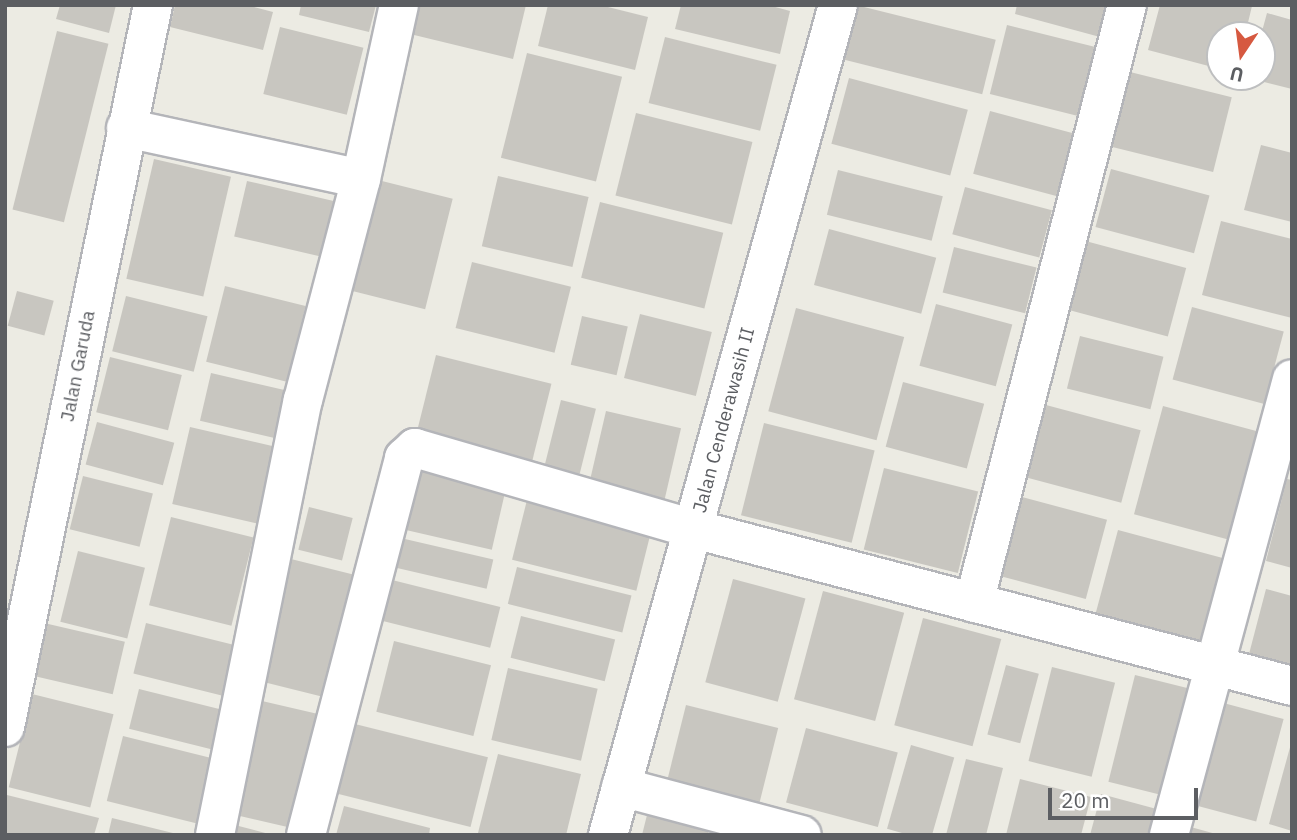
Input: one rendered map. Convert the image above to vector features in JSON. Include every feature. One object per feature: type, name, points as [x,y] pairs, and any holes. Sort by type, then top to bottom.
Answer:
[{"type":"street","name":"Jalan Garuda","points":[[5,727],[153,5]]},
{"type":"street","points":[[215,835],[303,400],[361,179],[399,5]]},
{"type":"street","name":"Jalan Cenderawasih II","points":[[608,835],[838,5]]},
{"type":"street","points":[[974,603],[1126,5]]},
{"type":"street","points":[[127,128],[361,179]]},
{"type":"street","points":[[1169,835],[1292,379]]},
{"type":"street","points":[[306,835],[409,452],[429,448],[694,528],[1292,686]]},
{"type":"street","points":[[621,787],[802,835]]},
{"type":"building","points":[[60,5],[116,5],[109,33],[56,19]]},
{"type":"building","points":[[175,5],[247,5],[273,12],[263,50],[170,27]]},
{"type":"building","points":[[301,5],[376,5],[369,32],[299,15]]},
{"type":"building","points":[[417,5],[526,5],[513,59],[410,34]]},
{"type":"building","points":[[548,5],[600,5],[648,17],[635,70],[538,46]]},
{"type":"building","points":[[681,5],[768,5],[790,11],[780,54],[675,29]]},
{"type":"building","points":[[856,5],[996,40],[982,94],[842,59]]},
{"type":"building","points":[[1017,5],[1108,5],[1100,37],[1015,14]]},
{"type":"building","points":[[1160,5],[1252,6],[1248,21],[1206,21],[1206,65],[1148,50]]},
{"type":"building","points":[[1267,13],[1292,20],[1292,89],[1276,85],[1276,21],[1265,21]]},
{"type":"building","points":[[1007,25],[1096,47],[1079,116],[990,94]]},
{"type":"building","points":[[280,27],[363,48],[347,115],[263,94]]},
{"type":"building","points":[[57,31],[108,44],[64,222],[12,210]]},
{"type":"building","points":[[665,37],[777,65],[760,131],[649,103]]},
{"type":"building","points":[[527,53],[622,77],[596,182],[501,158]]},
{"type":"building","points":[[1126,71],[1232,97],[1213,172],[1107,146]]},
{"type":"building","points":[[849,78],[968,110],[950,176],[831,144]]},
{"type":"building","points":[[990,111],[1074,134],[1057,196],[973,174]]},
{"type":"building","points":[[636,113],[752,142],[732,225],[615,195]]},
{"type":"building","points":[[1261,145],[1292,153],[1292,222],[1244,210]]},
{"type":"building","points":[[154,159],[231,177],[203,297],[126,279]]},
{"type":"building","points":[[1111,169],[1210,195],[1194,253],[1095,227]]},
{"type":"building","points":[[838,170],[943,196],[932,241],[827,215]]},
{"type":"building","points":[[498,176],[589,197],[572,267],[482,246]]},
{"type":"building","points":[[378,180],[453,199],[425,309],[350,291]]},
{"type":"building","points":[[247,181],[335,201],[322,257],[234,237]]},
{"type":"building","points":[[965,187],[1052,210],[1039,258],[952,234]]},
{"type":"building","points":[[600,202],[723,233],[704,308],[581,278]]},
{"type":"building","points":[[1221,221],[1292,239],[1292,318],[1202,295]]},
{"type":"building","points":[[829,229],[936,258],[921,314],[814,285]]},
{"type":"building","points":[[1078,239],[1186,268],[1168,337],[1060,308]]},
{"type":"building","points":[[954,247],[1036,268],[1025,313],[943,293]]},
{"type":"building","points":[[472,262],[571,287],[555,353],[456,328]]},
{"type":"building","points":[[225,286],[306,306],[287,382],[206,362]]},
{"type":"building","points":[[17,291],[54,301],[44,336],[8,326]]},
{"type":"building","points":[[126,296],[208,316],[194,372],[112,351]]},
{"type":"building","points":[[936,304],[1012,324],[996,386],[919,366]]},
{"type":"building","points":[[1192,307],[1284,332],[1264,404],[1173,379]]},
{"type":"building","points":[[796,308],[904,337],[876,440],[768,411]]},
{"type":"building","points":[[640,314],[712,332],[696,396],[624,378]]},
{"type":"building","points":[[582,316],[628,327],[617,375],[571,365]]},
{"type":"building","points":[[1080,336],[1163,357],[1150,409],[1067,388]]},
{"type":"building","points":[[436,355],[551,384],[530,468],[415,439]]},
{"type":"building","points":[[110,357],[182,375],[168,430],[96,412]]},
{"type":"building","points":[[211,373],[291,391],[280,439],[200,421]]},
{"type":"building","points":[[903,382],[984,404],[967,468],[886,447]]},
{"type":"building","points":[[561,400],[596,409],[580,474],[545,465]]},
{"type":"building","points":[[1046,405],[1141,430],[1121,503],[1027,477]]},
{"type":"building","points":[[1163,406],[1269,434],[1240,543],[1134,514]]},
{"type":"building","points":[[606,411],[681,428],[664,500],[589,483]]},
{"type":"building","points":[[97,422],[174,443],[163,485],[86,465]]},
{"type":"building","points":[[764,423],[875,451],[852,543],[741,515]]},
{"type":"building","points":[[190,427],[279,447],[261,524],[172,504]]},
{"type":"building","points":[[423,461],[508,481],[492,550],[407,530]]},
{"type":"building","points":[[884,468],[978,491],[958,573],[864,550]]},
{"type":"building","points":[[83,476],[153,493],[140,547],[70,529]]},
{"type":"building","points":[[1287,479],[1292,480],[1292,568],[1266,561]]},
{"type":"building","points":[[530,488],[654,519],[636,591],[512,560]]},
{"type":"building","points":[[1022,497],[1107,520],[1086,599],[1001,576]]},
{"type":"building","points":[[309,507],[353,518],[342,561],[298,550]]},
{"type":"building","points":[[171,517],[253,538],[231,626],[149,605]]},
{"type":"building","points":[[1118,530],[1233,561],[1211,644],[1096,613]]},
{"type":"building","points":[[392,536],[493,559],[487,589],[385,565]]},
{"type":"building","points":[[78,551],[145,568],[127,639],[60,622]]},
{"type":"building","points":[[291,559],[352,574],[322,696],[261,681]]},
{"type":"building","points":[[517,567],[631,596],[622,632],[508,604]]},
{"type":"building","points":[[380,577],[500,607],[490,648],[370,618]]},
{"type":"building","points":[[733,579],[805,598],[778,702],[705,682]]},
{"type":"building","points":[[1266,589],[1292,596],[1292,665],[1249,654]]},
{"type":"building","points":[[823,591],[904,613],[875,721],[794,699]]},
{"type":"building","points":[[521,616],[615,639],[605,681],[511,658]]},
{"type":"building","points":[[923,618],[1001,639],[973,746],[894,725]]},
{"type":"building","points":[[44,623],[125,642],[113,694],[32,676]]},
{"type":"building","points":[[146,623],[235,645],[223,696],[133,673]]},
{"type":"building","points":[[394,641],[491,665],[473,736],[376,712]]},
{"type":"building","points":[[1006,665],[1039,674],[1020,743],[987,735]]},
{"type":"building","points":[[1052,667],[1115,683],[1092,777],[1029,761]]},
{"type":"building","points":[[508,668],[598,689],[581,761],[491,740]]},
{"type":"building","points":[[1135,675],[1194,690],[1168,796],[1108,782]]},
{"type":"building","points":[[139,689],[230,712],[220,752],[129,729]]},
{"type":"building","points":[[32,694],[114,714],[90,807],[9,787]]},
{"type":"building","points":[[262,701],[322,715],[296,829],[236,815]]},
{"type":"building","points":[[1216,701],[1284,719],[1256,822],[1189,803]]},
{"type":"building","points":[[686,705],[778,728],[758,810],[665,787]]},
{"type":"building","points":[[355,724],[488,757],[471,827],[338,794]]},
{"type":"building","points":[[806,728],[898,753],[878,827],[786,802]]},
{"type":"building","points":[[123,736],[214,759],[198,824],[107,801]]},
{"type":"building","points":[[1292,740],[1292,831],[1269,824]]},
{"type":"building","points":[[911,745],[954,757],[932,835],[909,835],[887,829]]},
{"type":"building","points":[[498,754],[581,774],[566,835],[478,833]]},
{"type":"building","points":[[966,759],[1003,768],[986,835],[946,835]]},
{"type":"building","points":[[1020,779],[1091,797],[1081,835],[1006,835]]},
{"type":"building","points":[[1101,794],[1164,811],[1157,835],[1090,835]]},
{"type":"building","points":[[7,795],[99,818],[94,835],[5,835]]},
{"type":"building","points":[[344,806],[430,828],[429,835],[336,835]]},
{"type":"building","points":[[649,807],[710,824],[708,835],[642,835]]},
{"type":"building","points":[[112,818],[177,834],[108,835]]},
{"type":"building","points":[[231,824],[269,834],[269,835],[229,835]]},
{"type":"building","points":[[1187,826],[1216,834],[1216,835],[1185,835]]}]
